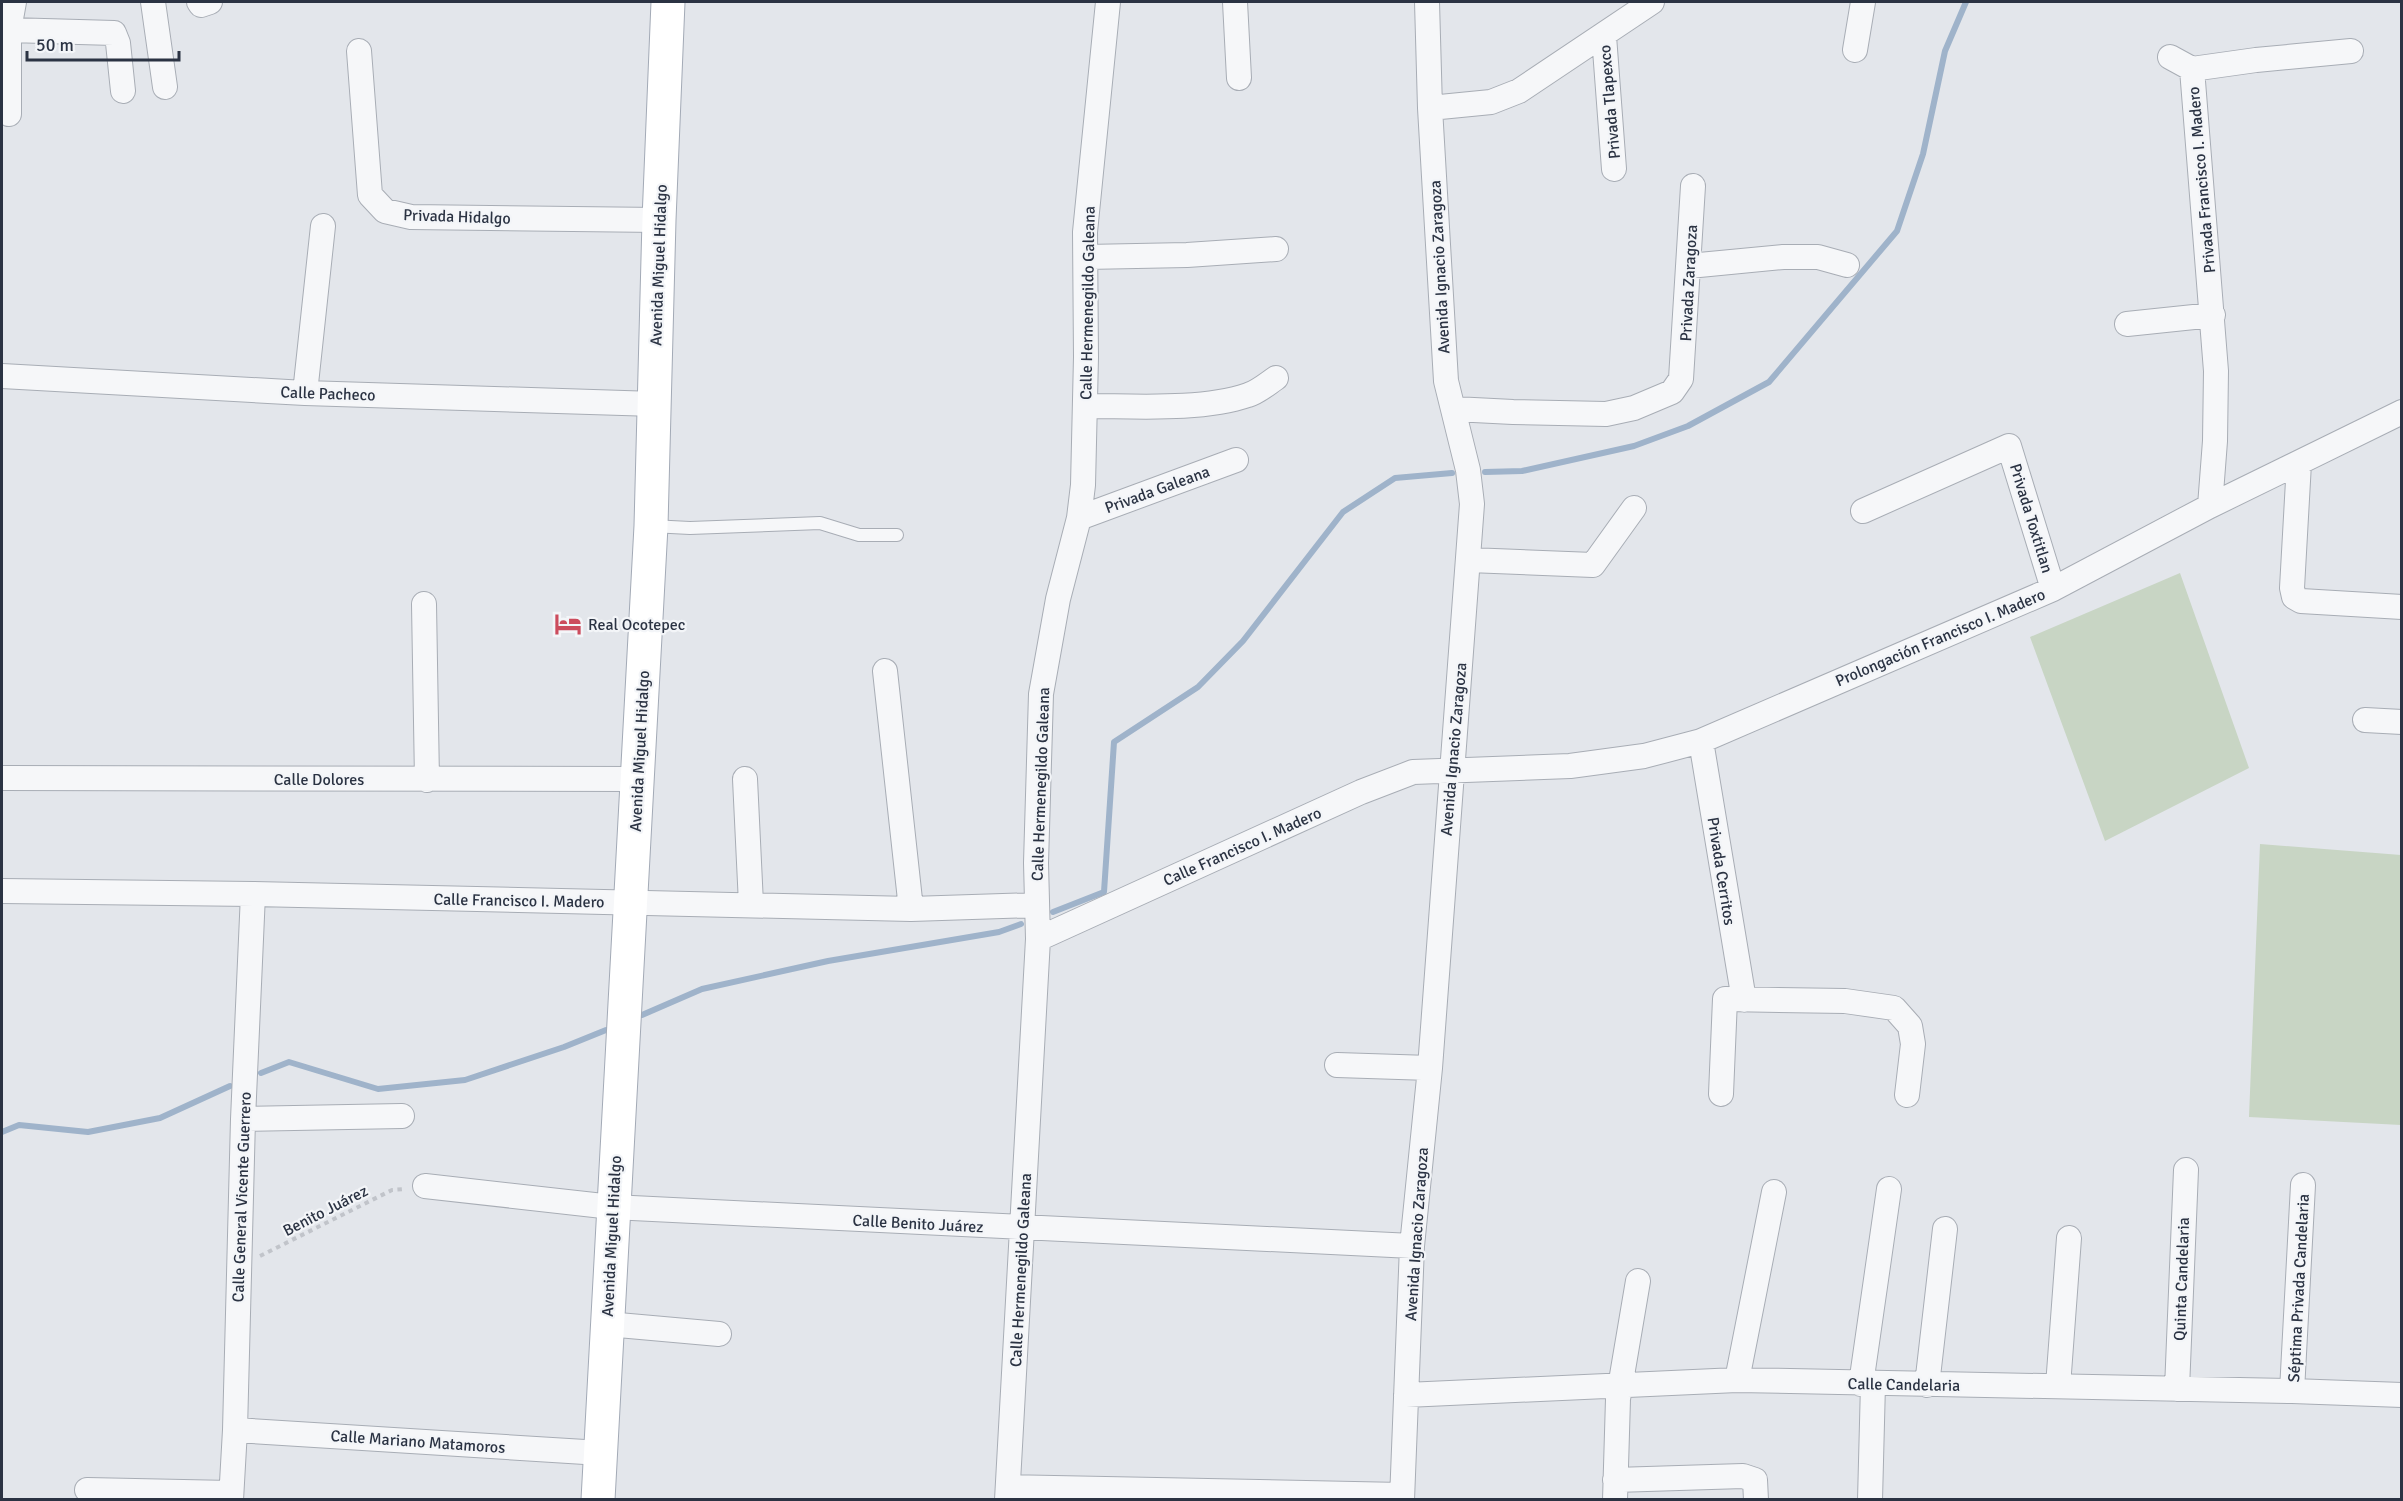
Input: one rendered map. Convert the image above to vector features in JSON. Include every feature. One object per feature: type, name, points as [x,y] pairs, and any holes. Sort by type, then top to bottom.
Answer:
[{"type":"main road","name":"Avenida Miguel Hidalgo","points":[[598,1500],[612,1207],[651,526],[659,220],[668,2]]},
{"type":"street","points":[[9,114],[9,30],[14,2]]},
{"type":"street","points":[[153,2],[165,87]]},
{"type":"street","points":[[199,2],[201,4],[210,2]]},
{"type":"street","name":"Calle Hermenegildo Galeana","points":[[1008,1493],[1038,939],[1036,904],[1041,694],[1058,599],[1080,518],[1085,406],[1085,232],[1108,2]]},
{"type":"street","points":[[1236,2],[1239,78]]},
{"type":"street","name":"Avenida Ignacio Zaragoza","points":[[1402,1497],[1412,1246],[1430,1068],[1472,504],[1468,470],[1446,381],[1430,108],[1427,2]]},
{"type":"street","name":"Privada Tlapexco","points":[[1430,108],[1491,102],[1520,91],[1652,2]]},
{"type":"street","points":[[1855,50],[1863,2]]},
{"type":"street","points":[[9,30],[114,33],[118,43],[123,91]]},
{"type":"street","name":"Privada Tlapexco","points":[[1604,36],[1614,169]]},
{"type":"street","name":"Privada Hidalgo","points":[[359,51],[370,195],[385,211],[411,217],[659,220]]},
{"type":"street","points":[[2192,69],[2351,51]]},
{"type":"street","name":"Privada Francisco I. Madero","points":[[2170,57],[2192,69],[2217,371],[2210,506]]},
{"type":"street","name":"Privada Zaragoza","points":[[1454,409],[1606,414],[1634,408],[1672,392],[1681,380],[1694,186]]},
{"type":"street","points":[[305,393],[323,226]]},
{"type":"street","points":[[1086,257],[1187,255],[1276,249]]},
{"type":"street","points":[[1689,267],[1783,257],[1818,257],[1847,265]]},
{"type":"street","points":[[2127,324],[2213,315]]},
{"type":"street","name":"Calle Pacheco","points":[[2,376],[305,393],[655,404]]},
{"type":"street","points":[[1085,406],[1186,406],[1227,400],[1251,394],[1276,378]]},
{"type":"street","name":"Prolongación Francisco I. Madero","points":[[1451,770],[1570,766],[1644,756],[1701,741],[2053,589],[2210,506],[2402,412]]},
{"type":"street","name":"Privada Toxtitlan","points":[[1863,511],[2009,446],[2053,589]]},
{"type":"street","name":"Privada Galeana","points":[[1080,518],[1236,460]]},
{"type":"street","points":[[2299,463],[2292,588],[2294,597],[2301,601],[2402,607]]},
{"type":"street","points":[[1469,560],[1593,565],[1634,508]]},
{"type":"street","points":[[424,604],[427,780]]},
{"type":"street","points":[[885,671],[911,909]]},
{"type":"street","points":[[2365,720],[2402,722]]},
{"type":"street","name":"Privada Cerritos","points":[[1701,741],[1744,1000]]},
{"type":"street","name":"Calle Francisco I. Madero","points":[[1038,939],[1361,792],[1413,772],[1451,770]]},
{"type":"street","name":"Calle Dolores","points":[[2,778],[637,779]]},
{"type":"street","points":[[745,779],[751,904]]},
{"type":"street","name":"Calle Francisco I. Madero","points":[[2,891],[253,894],[911,909],[1036,904]]},
{"type":"street","name":"Calle General Vicente Guerrero","points":[[231,1496],[253,894]]},
{"type":"street","points":[[1721,1094],[1725,999],[1845,1001],[1894,1008],[1910,1026],[1913,1044],[1907,1095]]},
{"type":"street","points":[[1337,1065],[1430,1068]]},
{"type":"street","points":[[243,1119],[402,1116]]},
{"type":"street","name":"Quinta Candelaria","points":[[2177,1389],[2186,1170]]},
{"type":"street","name":"Séptima Privada Candelaria","points":[[2292,1391],[2303,1185]]},
{"type":"street","name":"Calle Benito Juárez","points":[[425,1186],[612,1207],[1412,1246]]},
{"type":"street","points":[[1870,1500],[1867,1384],[1889,1189]]},
{"type":"street","points":[[1737,1380],[1774,1192]]},
{"type":"street","points":[[1927,1385],[1945,1229]]},
{"type":"street","points":[[2058,1386],[2069,1238]]},
{"type":"street","points":[[1638,1281],[1620,1385],[1615,1490],[1743,1476],[1755,1480],[1756,1500]]},
{"type":"street","points":[[607,1324],[719,1334]]},
{"type":"street","name":"Calle Candelaria","points":[[1406,1395],[1737,1380],[2402,1395]]},
{"type":"street","name":"Calle Mariano Matamoros","points":[[235,1430],[601,1453]]},
{"type":"street","points":[[87,1490],[231,1496]]},
{"type":"street","points":[[1008,1493],[1402,1497]]},
{"type":"lane","points":[[651,526],[690,528],[820,523],[859,535],[897,535]]},
{"type":"path","name":"Benito Juárez","points":[[238,1267],[392,1190],[425,1186]]},
{"type":"green space","points":[[2180,573],[2249,768],[2105,841],[2030,637]]},
{"type":"green space","points":[[2260,844],[2401,855],[2401,1125],[2249,1117]]},
{"type":"waterway","points":[[1485,472],[1522,471],[1634,446],[1688,426],[1769,382],[1897,231],[1923,154],[1945,51],[1966,2]]},
{"type":"waterway","points":[[1053,912],[1104,892],[1114,742],[1198,687],[1243,641],[1343,512],[1395,478],[1452,473]]},
{"type":"waterway","points":[[642,1015],[702,989],[828,961],[999,932],[1021,924]]},
{"type":"waterway","points":[[261,1073],[289,1062],[378,1089],[465,1080],[564,1047],[606,1030]]},
{"type":"waterway","points":[[2,1132],[19,1125],[88,1132],[160,1118],[230,1086]]},
{"type":"place","name":"Real Ocotepec","points":[[568,624]]}]
